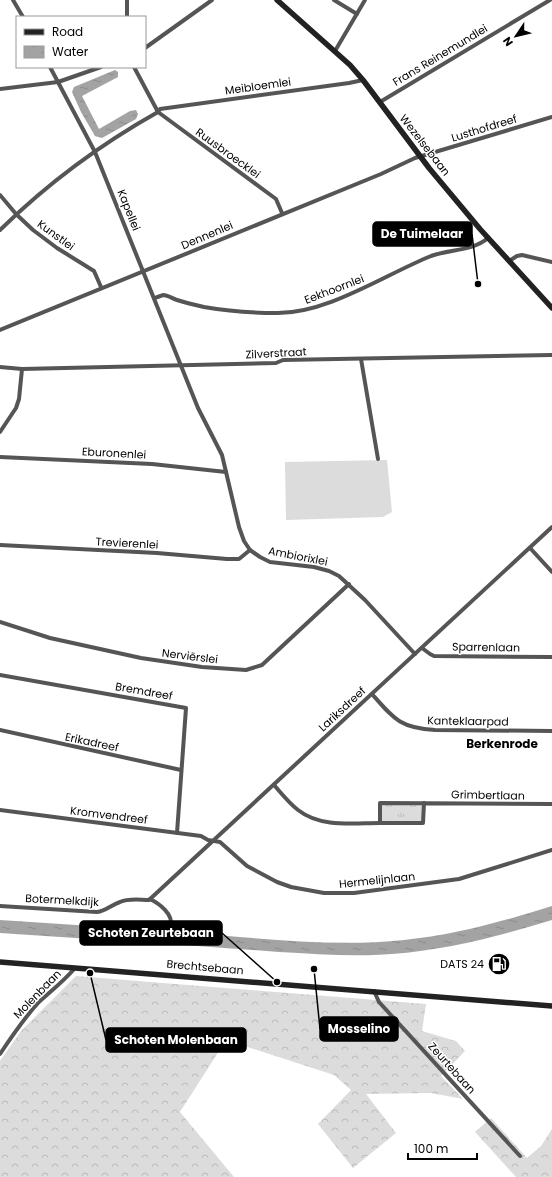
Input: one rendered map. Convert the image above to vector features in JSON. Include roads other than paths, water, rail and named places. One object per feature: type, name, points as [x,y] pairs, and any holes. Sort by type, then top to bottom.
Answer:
[{"type":"main road","name":"Wezelsebaan","points":[[277,0],[335,51],[363,80],[421,157],[488,238],[552,308]]},
{"type":"main road","name":"Brechtsebaan","points":[[0,962],[552,1006]]},
{"type":"street","points":[[13,0],[21,16]]},
{"type":"street","points":[[127,0],[127,16]]},
{"type":"street","points":[[146,47],[212,0]]},
{"type":"street","points":[[334,0],[357,14]]},
{"type":"street","points":[[335,51],[366,0]]},
{"type":"street","name":"Frans Reinemundlei","points":[[380,102],[550,0]]},
{"type":"street","name":"Kapellei","points":[[51,68],[95,152],[181,364]]},
{"type":"street","points":[[0,89],[58,82],[99,68]]},
{"type":"street","points":[[135,68],[158,112]]},
{"type":"street","name":"Meibloemlei","points":[[0,230],[16,214],[55,182],[95,152],[158,112],[160,109],[363,80]]},
{"type":"street","name":"Ruusbroecklei","points":[[158,112],[276,199],[282,213]]},
{"type":"street","name":"Lusthofdreef","points":[[421,157],[552,117]]},
{"type":"street","name":"Dennenlei","points":[[0,330],[101,287],[144,271],[421,157]]},
{"type":"street","name":"Kunstlei","points":[[0,195],[16,214],[33,230],[51,244],[94,271],[101,287]]},
{"type":"street","name":"Eekhoornlei","points":[[155,298],[164,295],[179,301],[203,307],[240,312],[294,312],[331,302],[432,256],[453,250],[473,247],[488,238]]},
{"type":"street","points":[[509,261],[522,255],[552,262]]},
{"type":"street","name":"Zilverstraat","points":[[0,367],[22,369],[276,362],[283,360],[552,355]]},
{"type":"street","points":[[361,359],[378,459]]},
{"type":"street","name":"Ambiorixlei","points":[[181,364],[198,408],[222,455],[242,538],[250,550],[260,558],[270,562],[314,567],[329,571],[339,576],[349,584],[415,654]]},
{"type":"street","points":[[0,432],[16,408],[19,399],[22,369]]},
{"type":"street","name":"Eburonenlei","points":[[0,457],[152,464],[226,472]]},
{"type":"street","name":"Lariksdreef","points":[[150,899],[215,841],[552,527]]},
{"type":"street","name":"Trevierenlei","points":[[0,545],[157,553],[227,559],[239,559],[250,550]]},
{"type":"street","points":[[530,548],[552,572]]},
{"type":"street","name":"Nerviërslei","points":[[0,622],[50,638],[141,658],[202,667],[246,670],[262,665],[349,584]]},
{"type":"street","name":"Sparrenlaan","points":[[422,648],[434,656],[552,656]]},
{"type":"street","name":"Bremdreef","points":[[0,675],[186,708],[177,833]]},
{"type":"street","name":"Kanteklaarpad","points":[[372,694],[393,716],[407,725],[417,728],[435,730],[552,731]]},
{"type":"street","name":"Erikadreef","points":[[0,730],[181,770]]},
{"type":"street","points":[[274,785],[298,810],[314,819],[334,823],[423,823],[424,803]]},
{"type":"street","name":"Grimbertlaan","points":[[380,823],[380,803],[552,804]]},
{"type":"street","name":"Kromvendreef","points":[[0,810],[202,836],[208,840],[215,841]]},
{"type":"street","name":"Hermelijnlaan","points":[[215,841],[220,842],[247,866],[277,882],[307,891],[340,894],[459,879],[552,850]]},
{"type":"street","points":[[150,899],[159,904],[167,912],[172,922],[171,926]]},
{"type":"street","name":"Botermelkdijk","points":[[0,906],[97,912],[104,911],[120,902],[128,900],[150,899]]},
{"type":"street","name":"Molenbaan","points":[[0,1054],[23,1021],[39,1003],[62,983],[75,968]]},
{"type":"street","name":"Zeurtebaan","points":[[374,991],[379,1002],[520,1156]]},
{"type":"water","points":[[115,70],[118,72],[118,77],[82,96],[99,129],[130,111],[136,110],[138,114],[136,119],[102,138],[95,136],[81,112],[72,92],[74,87]]},
{"type":"water","points":[[552,906],[552,920],[513,932],[453,946],[378,955],[336,955],[279,952],[173,944],[173,940],[122,937],[121,941],[0,933],[0,920],[122,928],[122,932],[172,935],[177,932],[290,941],[347,943],[376,942],[442,935],[498,922]]},
{"type":"place","name":"De Tuimelaar","points":[[478,284]]},
{"type":"place","name":"DATS 24","points":[[499,964]]},
{"type":"place","name":"Mosselino","points":[[314,969]]},
{"type":"place","name":"Schoten Molenbaan","points":[[90,973]]},
{"type":"place","name":"Schoten Zeurtebaan","points":[[277,982]]},
{"type":"district","name":"Berkenrode","points":[[502,743]]}]
